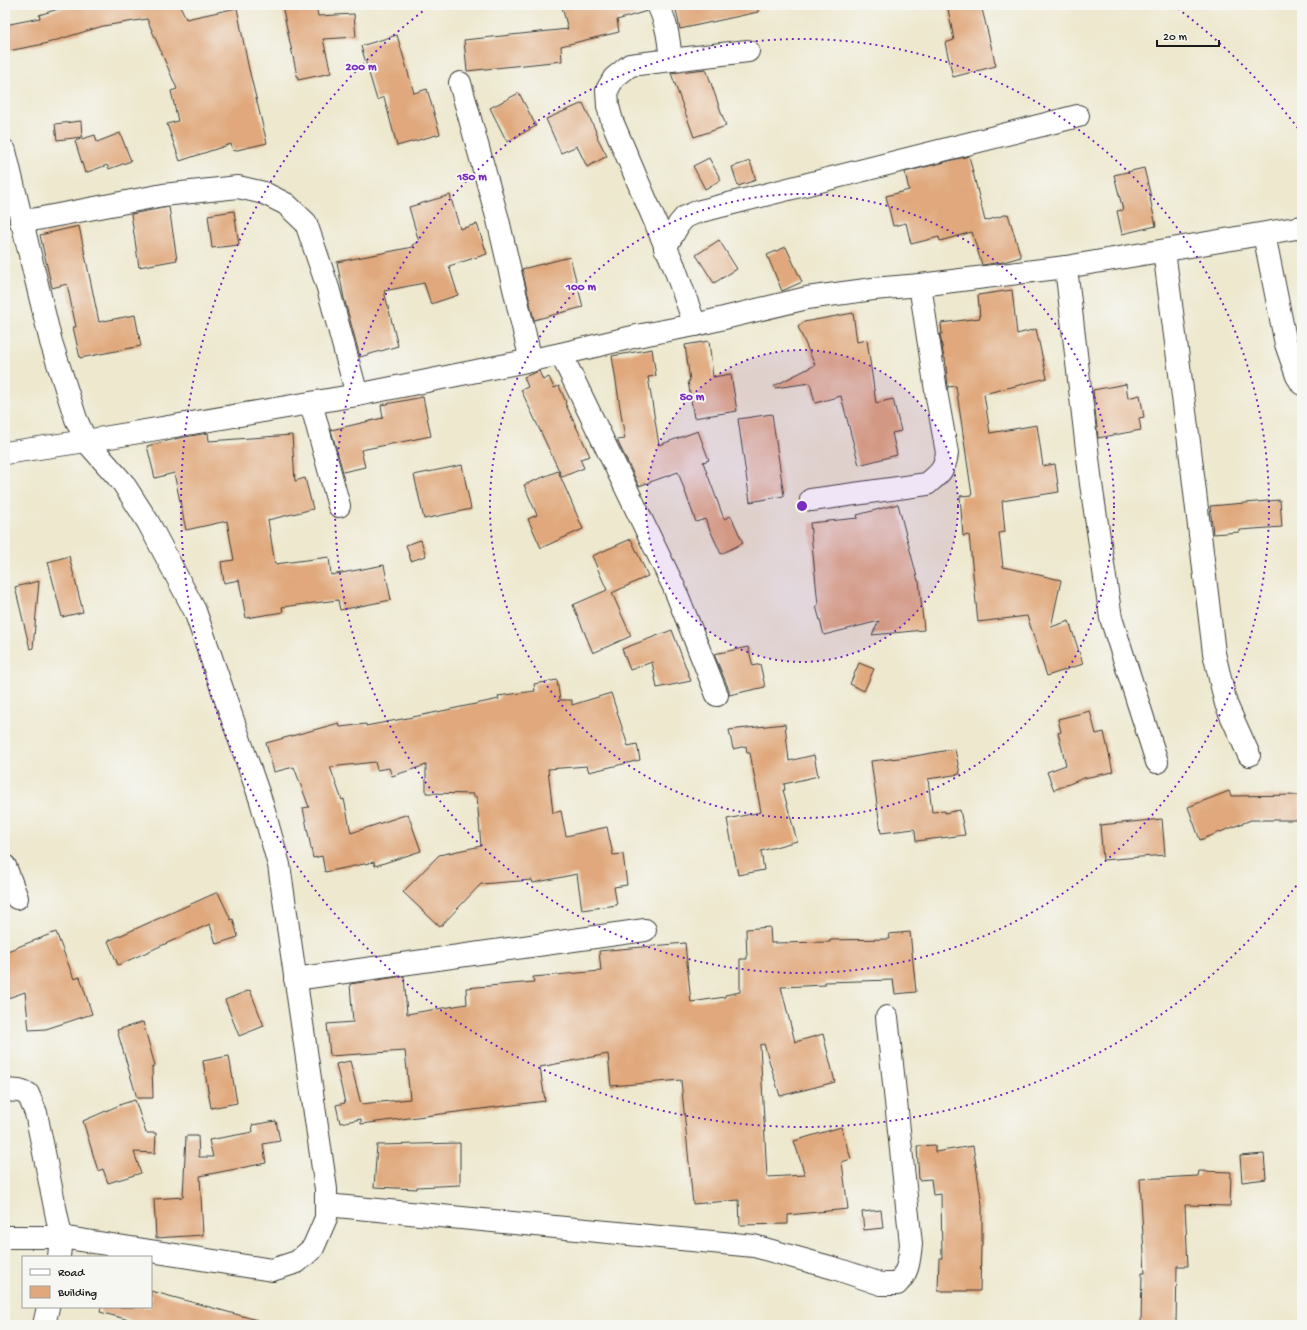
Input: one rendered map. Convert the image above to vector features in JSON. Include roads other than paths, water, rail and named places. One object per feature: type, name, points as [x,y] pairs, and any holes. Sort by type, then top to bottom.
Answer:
[{"type":"street","points":[[658,5],[663,15],[669,39],[670,60]]},
{"type":"street","points":[[695,324],[674,266],[612,121],[608,106],[607,90],[614,78],[630,65],[748,51]]},
{"type":"street","points":[[460,83],[498,220],[531,360]]},
{"type":"street","points":[[665,248],[679,224],[685,217],[697,212],[1078,116]]},
{"type":"street","points":[[5,150],[21,222],[51,342],[76,419],[86,441],[123,483],[148,522],[195,611],[261,801],[279,865],[326,1189],[326,1218],[313,1248],[297,1262],[272,1270],[152,1257]]},
{"type":"street","points":[[21,222],[163,196],[238,187],[264,193],[286,204],[306,223],[328,288],[357,395]]},
{"type":"street","points":[[5,453],[86,441],[357,395],[561,354],[807,298],[1066,267],[1302,227]]},
{"type":"street","points":[[1264,234],[1286,344],[1297,376],[1302,384]]},
{"type":"street","points":[[1164,251],[1190,450],[1214,653],[1226,704],[1249,755]]},
{"type":"street","points":[[1066,267],[1091,484],[1111,618],[1158,762]]},
{"type":"street","points":[[811,500],[927,484],[941,472],[946,463],[948,453],[937,397],[920,285]]},
{"type":"street","points":[[561,354],[674,587],[717,695]]},
{"type":"street","points":[[311,403],[340,506]]},
{"type":"street","points":[[5,866],[17,898]]},
{"type":"street","points":[[296,979],[645,930]]},
{"type":"street","points":[[326,1205],[754,1246],[837,1269],[881,1284],[897,1284],[904,1277],[908,1266],[911,1244],[887,1017]]},
{"type":"street","points":[[5,1090],[19,1091],[28,1094],[36,1113],[60,1247]]},
{"type":"street","points":[[5,1237],[60,1247],[143,1256]]},
{"type":"street","points":[[44,1325],[48,1308]]}]
